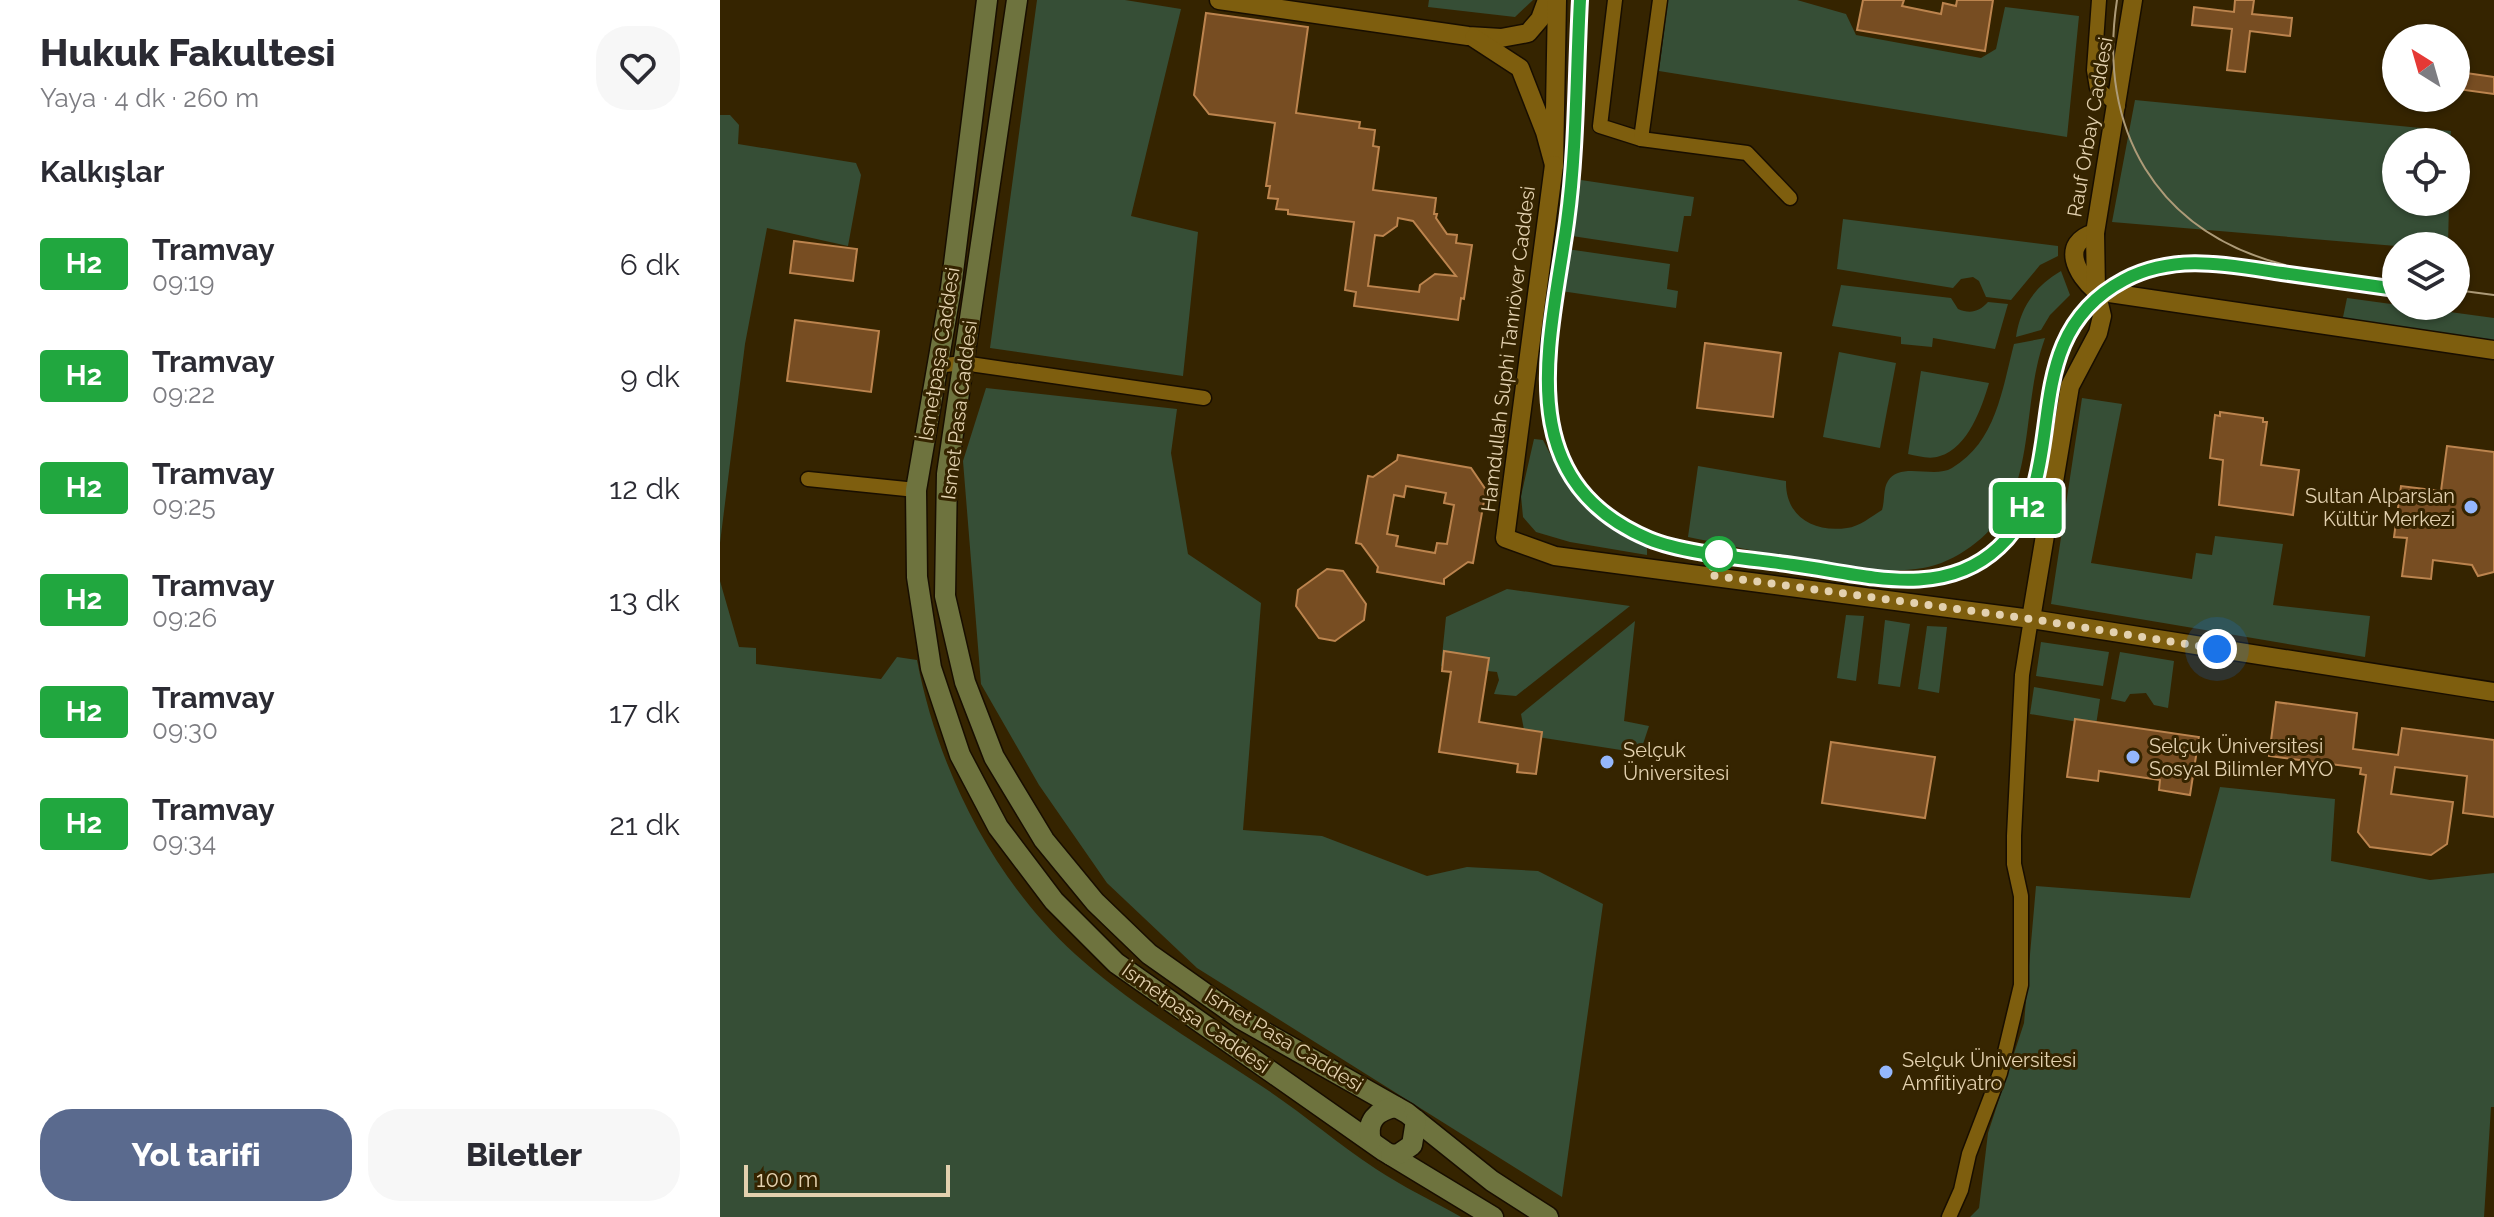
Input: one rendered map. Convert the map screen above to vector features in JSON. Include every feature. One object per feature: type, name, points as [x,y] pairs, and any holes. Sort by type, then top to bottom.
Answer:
[{"type":"main road","name":"İsmetpaşa Caddesi","points":[[987,0],[951,288],[916,490],[917,577],[931,668],[960,755],[998,827],[1054,901],[1116,963],[1391,1155],[1493,1217]]},
{"type":"main road","name":"Ismet Pasa Caddesi","points":[[1017,0],[947,474],[945,596],[965,682],[994,757],[1044,840],[1095,902],[1149,954],[1241,1019],[1416,1120],[1492,1181],[1548,1217]]},
{"type":"main road","points":[[1371,1141],[1369,1132],[1373,1118],[1396,1107]]},
{"type":"main road","points":[[1391,1155],[1399,1154],[1412,1145],[1416,1120]]},
{"type":"street","points":[[1219,0],[1468,36],[1501,38],[1541,32],[1548,35],[1557,47],[1556,61],[1546,72],[1532,74],[1486,43],[1468,36]]},
{"type":"street","points":[[1547,0],[1540,19],[1515,48],[1554,165]]},
{"type":"street","name":"Hamdullah Suphi Tanrıöver Caddesi","points":[[1557,0],[1554,165],[1505,538],[1555,556],[2031,619]]},
{"type":"street","points":[[1615,0],[1600,126],[1641,139],[1747,153],[1790,198]]},
{"type":"street","points":[[1641,139],[1660,0]]},
{"type":"street","points":[[2099,0],[2094,70],[2097,88],[2118,106]]},
{"type":"street","name":"Rauf Orbay Caddesi","points":[[2096,291],[2078,274],[2075,254],[2078,243],[2085,235],[2095,233],[2133,0]]},
{"type":"street","points":[[1949,1217],[2000,1073],[2021,985],[2021,896],[2014,864],[2022,675],[2070,386],[2098,333],[2102,316],[2096,291],[2494,350]]},
{"type":"street","points":[[936,366],[963,363],[1204,398]]},
{"type":"street","points":[[808,479],[916,490]]},
{"type":"street","points":[[2031,619],[2494,692]]},
{"type":"green space","points":[[1037,0],[1125,0],[1181,9],[1131,216],[1198,232],[1183,376],[990,348]]},
{"type":"green space","points":[[1429,0],[1533,0],[1515,17],[1428,7]]},
{"type":"green space","points":[[1668,0],[1797,0],[1846,14],[1856,35],[1981,58],[1996,49],[2005,7],[2079,16],[2067,137],[1659,71]]},
{"type":"green space","points":[[2135,100],[2420,128],[2382,128],[2382,216],[2449,216],[2448,232],[2382,232],[2382,245],[2112,222]]},
{"type":"green space","points":[[720,115],[730,115],[739,125],[738,144],[856,163],[861,175],[848,246],[767,228],[745,344],[720,543]]},
{"type":"green space","points":[[1581,180],[1694,197],[1691,216],[1684,216],[1678,252],[1572,236]]},
{"type":"green space","points":[[1843,219],[2058,246],[2058,256],[2040,265],[2011,300],[1986,297],[1979,281],[1973,277],[1961,279],[1953,288],[1837,269]]},
{"type":"green space","points":[[1567,249],[1670,264],[1667,289],[1678,291],[1676,308],[1561,291]]},
{"type":"green space","points":[[2061,271],[2070,295],[2050,315],[2041,330],[2016,337],[2030,299]]},
{"type":"green space","points":[[1841,285],[1951,298],[1958,309],[1966,311],[1978,310],[1988,302],[2008,304],[1995,349],[1933,338],[1932,347],[1901,344],[1901,337],[1832,326]]},
{"type":"green space","points":[[2347,298],[2382,303],[2382,320],[2470,320],[2470,315],[2494,318],[2494,343],[2342,322]]},
{"type":"green space","points":[[2045,338],[2018,480],[2011,499],[1996,522],[1963,552],[1937,565],[1923,568],[1869,569],[1806,561],[1688,537],[1698,466],[1786,481],[1790,504],[1803,520],[1812,525],[1835,529],[1861,523],[1882,510],[1886,484],[1893,475],[1909,471],[1945,471],[1967,457],[1979,444],[1995,414],[2014,344]]},
{"type":"green space","points":[[1839,352],[1896,363],[1880,448],[1823,437]]},
{"type":"green space","points":[[1921,371],[1989,383],[1978,415],[1966,436],[1950,452],[1936,457],[1908,454]]},
{"type":"green space","points":[[986,388],[1177,409],[1171,453],[1188,554],[1261,603],[1243,830],[1322,836],[1427,876],[1467,867],[1538,871],[1603,904],[1562,1197],[1197,968],[1107,883],[1039,785],[981,684],[963,461]]},
{"type":"green space","points":[[2082,398],[2122,404],[2091,563],[2192,579],[2196,553],[2212,555],[2215,536],[2283,544],[2273,605],[2370,616],[2365,657],[2051,604]]},
{"type":"green space","points":[[1534,439],[1543,440],[1563,477],[1584,504],[1610,525],[1647,546],[1647,555],[1570,542],[1536,532],[1523,517],[1521,496]]},
{"type":"green space","points":[[720,581],[739,647],[756,648],[756,664],[881,679],[897,657],[917,660],[926,701],[954,781],[994,856],[1045,924],[1097,973],[1142,1007],[1277,1097],[1376,1169],[1461,1217],[720,1217]]},
{"type":"green space","points":[[1507,589],[1630,606],[1516,696],[1494,694],[1499,680],[1497,672],[1441,666],[1446,617]]},
{"type":"green space","points":[[1846,615],[1864,616],[1856,681],[1837,678]]},
{"type":"green space","points":[[1885,620],[1910,624],[1900,687],[1878,684]]},
{"type":"green space","points":[[1635,621],[1624,721],[1649,726],[1640,753],[1525,735],[1521,714]]},
{"type":"green space","points":[[1927,626],[1947,627],[1939,693],[1918,689]]},
{"type":"green space","points":[[2041,642],[2109,652],[2103,686],[2036,676]]},
{"type":"green space","points":[[2120,652],[2174,661],[2168,708],[2154,705],[2146,693],[2130,694],[2125,702],[2111,699]]},
{"type":"green space","points":[[2034,687],[2100,699],[2096,725],[2030,714]]},
{"type":"green space","points":[[2220,787],[2335,799],[2331,861],[2430,880],[2494,873],[2494,1107],[2491,1107],[2484,1217],[1970,1217],[1979,1208],[1988,1133],[2024,1023],[2036,886],[2190,898]]},
{"type":"building","points":[[1863,0],[1904,0],[1902,6],[1941,14],[1943,3],[1956,6],[1957,0],[1993,0],[1985,51],[1857,30]]},
{"type":"building","points":[[2235,0],[2254,0],[2252,14],[2292,18],[2290,36],[2250,31],[2245,72],[2227,70],[2232,29],[2192,25],[2194,7],[2234,12]]},
{"type":"building","points":[[1206,13],[1308,27],[1296,113],[1360,122],[1359,128],[1375,130],[1373,146],[1379,147],[1373,190],[1436,198],[1434,214],[1437,214],[1436,218],[1447,234],[1457,235],[1456,243],[1472,245],[1458,320],[1354,306],[1356,292],[1345,290],[1354,222],[1288,214],[1288,210],[1276,209],[1278,199],[1268,198],[1270,186],[1266,186],[1275,123],[1209,114],[1194,95]],"holes":[[[1398,218],[1413,221],[1456,276],[1435,274],[1420,285],[1419,292],[1368,286],[1375,235],[1383,236],[1397,226]]]},
{"type":"building","points":[[2470,74],[2494,77],[2494,94],[2470,91]]},
{"type":"building","points":[[794,241],[857,249],[853,281],[790,273]]},
{"type":"building","points":[[795,320],[879,331],[871,392],[787,381]]},
{"type":"building","points":[[1705,343],[1781,353],[1773,417],[1697,408]]},
{"type":"building","points":[[2220,412],[2263,418],[2263,422],[2267,422],[2261,465],[2299,470],[2293,515],[2219,505],[2223,460],[2210,458],[2215,415],[2220,416]]},
{"type":"building","points":[[2447,446],[2494,452],[2494,572],[2478,576],[2472,565],[2433,560],[2431,579],[2402,576],[2407,538],[2394,537],[2401,486],[2441,491]]},
{"type":"building","points":[[1398,455],[1471,468],[1486,490],[1473,563],[1468,562],[1444,579],[1444,584],[1377,572],[1378,567],[1361,544],[1356,543],[1368,476],[1373,477],[1397,460]],"holes":[[[1406,486],[1446,493],[1444,503],[1454,505],[1447,544],[1437,543],[1435,553],[1396,546],[1398,536],[1387,534],[1394,495],[1404,497]]]},
{"type":"building","points":[[1327,569],[1343,571],[1366,604],[1364,620],[1335,641],[1319,638],[1296,606],[1298,590]]},
{"type":"building","points":[[1444,651],[1489,658],[1479,722],[1542,732],[1536,774],[1517,772],[1518,764],[1439,752],[1451,672],[1442,671]]},
{"type":"building","points":[[2276,702],[2357,713],[2353,749],[2398,755],[2402,728],[2494,740],[2494,817],[2463,813],[2467,776],[2395,767],[2391,794],[2453,802],[2447,844],[2431,855],[2370,847],[2358,832],[2366,775],[2360,774],[2361,768],[2269,756]]},
{"type":"building","name":"Selçuk Üniversitesi Sosyal Bilimler MYO","points":[[2075,719],[2199,737],[2190,795],[2159,790],[2160,780],[2099,771],[2098,781],[2067,777]]},
{"type":"building","points":[[1831,742],[1935,757],[1925,818],[1822,803]]},
{"type":"tram line","points":[[1580,0],[1574,166],[1552,308],[1547,356],[1548,402],[1558,446],[1580,485],[1616,520],[1656,541],[1702,553],[1874,578],[1926,579],[1952,574],[1976,564],[1998,548],[2019,522],[2032,492],[2040,460],[2058,360],[2073,329],[2096,301],[2117,284],[2153,268],[2192,262],[2382,287]]},
{"type":"tram line","name":"H2","points":[[1580,0],[1574,167],[1547,365],[1546,399],[1556,444],[1576,481],[1615,520],[1652,540],[1719,554],[1898,580],[1929,580],[1953,574],[1979,562],[1998,548],[2022,518],[2033,492],[2053,373],[2062,346],[2086,310],[2104,292],[2140,272],[2161,265],[2201,262],[2382,287]]},
{"type":"tram line","points":[[2117,0],[2113,47],[2117,91],[2127,132],[2145,168],[2170,201],[2202,228],[2240,249],[2285,265]]},
{"type":"tram line","points":[[2470,292],[2494,295]]},
{"type":"place","name":"Sultan Alparslan Kültür Merkezi","points":[[2471,507]]},
{"type":"place","name":"Selçuk Üniversitesi Sosyal Bilimler MYO","points":[[2133,757]]},
{"type":"place","name":"Selçuk Üniversitesi","points":[[1607,762]]},
{"type":"place","name":"Selçuk Üniversitesi Amfitiyatro","points":[[1886,1072]]},
{"type":"route","points":[[1719,554],[1709,575],[2031,619],[2217,649]]}]
